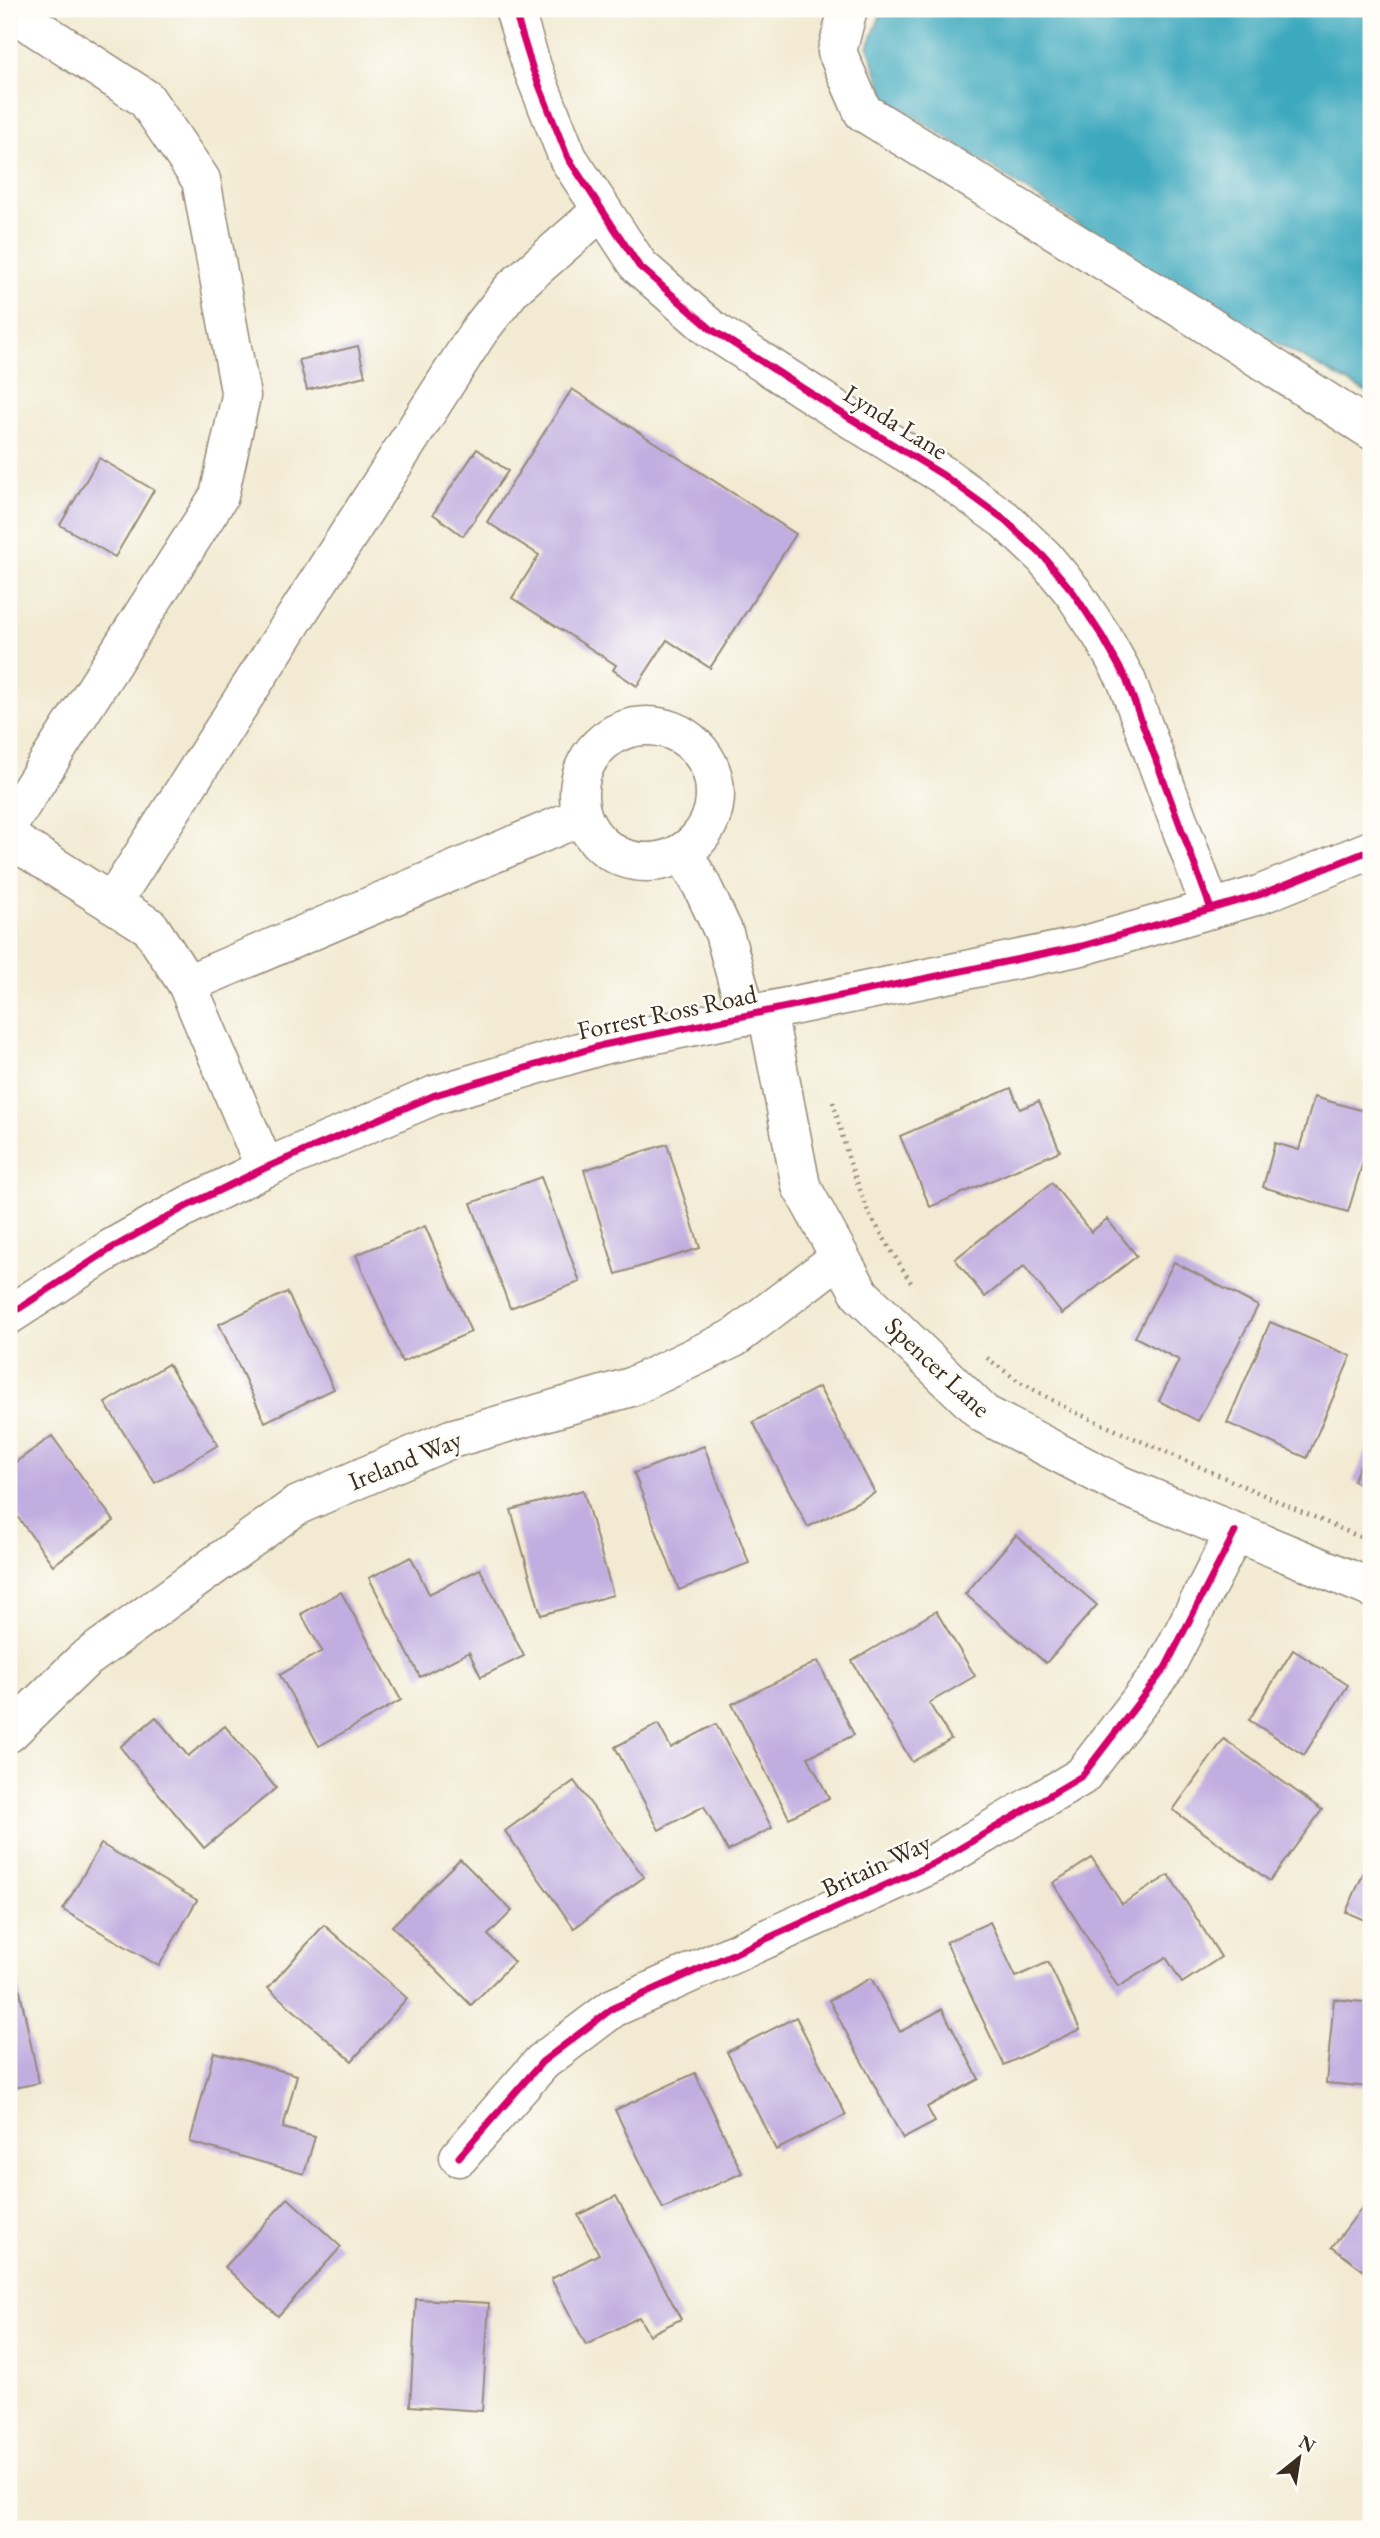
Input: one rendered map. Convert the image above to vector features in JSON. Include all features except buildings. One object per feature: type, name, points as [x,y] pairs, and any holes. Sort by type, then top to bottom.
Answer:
[{"type":"street","name":"Lynda Lane","points":[[514,9],[533,70],[568,158],[639,266],[712,329],[943,475],[1005,520],[1044,557],[1073,592],[1126,679],[1211,909]]},
{"type":"street","points":[[848,9],[837,52],[863,112],[1195,317],[1371,430]]},
{"type":"street","points":[[9,824],[219,496],[241,396],[201,180],[146,99],[14,25]]},
{"type":"street","points":[[112,903],[480,331],[512,289],[602,210]]},
{"type":"street","points":[[653,726],[675,732],[694,744],[708,762],[715,783],[715,806],[708,827],[693,845],[683,852],[675,857],[653,862],[630,861],[609,852],[593,836],[582,816],[578,794],[582,772],[592,752],[609,737],[630,728],[653,726]]},
{"type":"street","points":[[187,984],[582,816]]},
{"type":"street","points":[[9,838],[150,927],[187,984],[265,1168]]},
{"type":"street","name":"Forrest Ross Road","points":[[9,1315],[112,1248],[189,1205],[265,1168],[435,1095],[603,1045],[1082,946],[1259,895],[1371,850]]},
{"type":"street","name":"Spencer Lane","points":[[683,852],[724,933],[757,1014],[802,1186],[861,1296],[984,1414],[1120,1485],[1371,1588]]},
{"type":"street","name":"Ireland Way","points":[[9,1733],[83,1661],[296,1506],[451,1439],[631,1387],[734,1338],[840,1258]]},
{"type":"street","name":"Britain Way","points":[[459,2157],[542,2062],[613,2008],[937,1862],[1082,1776],[1165,1668],[1235,1532]]},
{"type":"path","points":[[833,1102],[849,1160],[868,1212],[920,1297]]},
{"type":"path","points":[[976,1351],[1017,1380],[1070,1410],[1371,1542]]},
{"type":"water","points":[[883,9],[1371,9],[1371,395],[1171,285],[886,98],[868,47]]},
{"type":"cycle path","points":[[514,9],[533,70],[568,158],[639,266],[711,329],[943,475],[1005,520],[1044,557],[1073,592],[1126,679],[1211,909]]},
{"type":"cycle path","points":[[9,1315],[112,1248],[189,1205],[265,1168],[435,1095],[603,1045],[1082,946],[1259,895],[1371,850]]},
{"type":"cycle path","points":[[459,2157],[542,2062],[613,2008],[937,1862],[1082,1776],[1165,1668],[1235,1532]]}]
